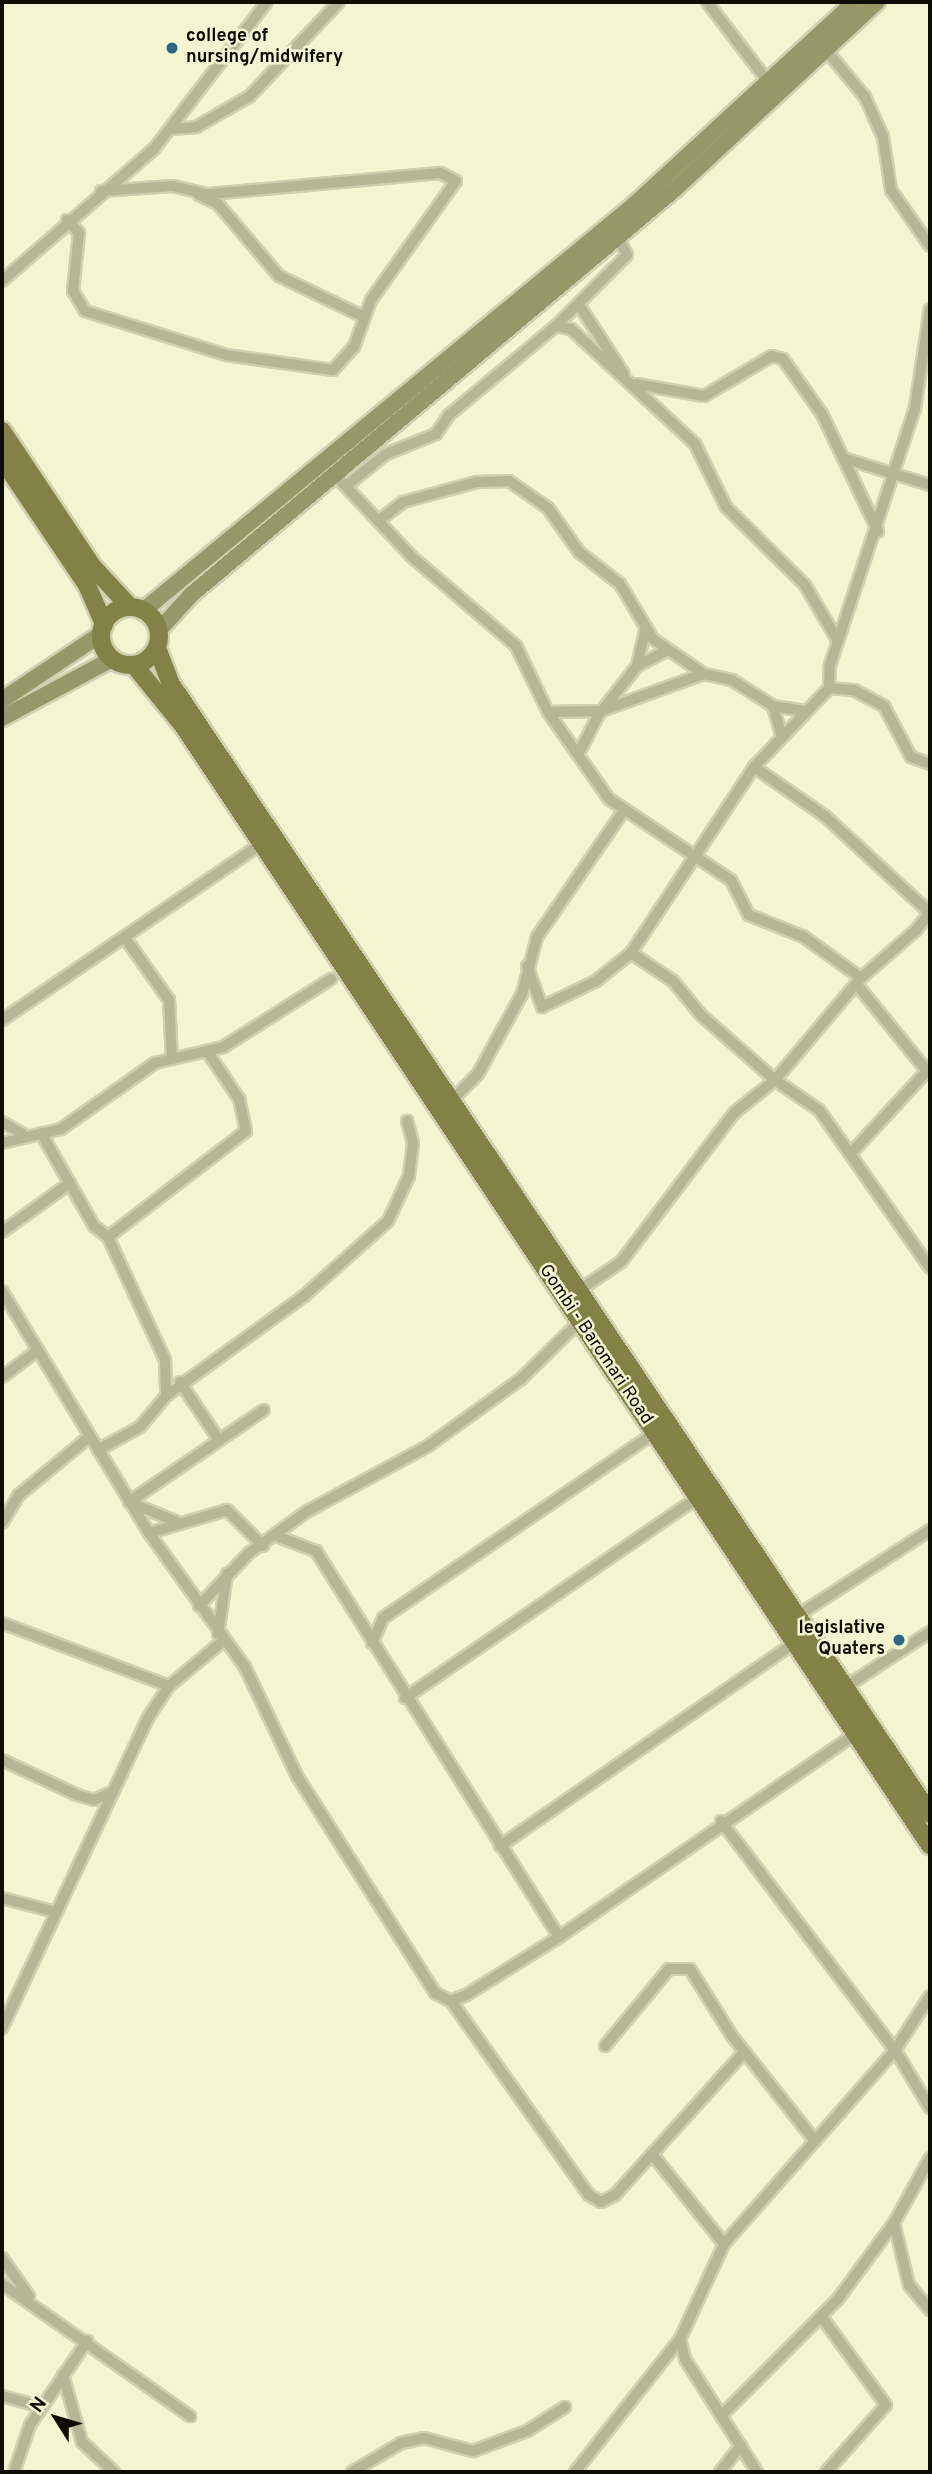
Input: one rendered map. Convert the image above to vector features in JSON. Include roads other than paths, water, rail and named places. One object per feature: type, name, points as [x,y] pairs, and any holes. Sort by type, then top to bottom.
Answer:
[{"type":"main road","points":[[2,700],[102,629],[137,608],[584,247],[769,83],[855,2]]},
{"type":"main road","points":[[267,840],[170,684],[157,648],[159,630],[192,594],[340,480],[618,237],[877,2]]},
{"type":"main road","points":[[2,431],[92,566],[159,630]]},
{"type":"main road","points":[[2,459],[87,585],[112,659]]},
{"type":"main road","points":[[134,665],[157,648]]},
{"type":"main road","points":[[2,718],[112,659],[134,665],[150,679],[267,840]]},
{"type":"main road","name":"Gombi - Baromari Road","points":[[267,840],[451,1101],[578,1291],[586,1317],[656,1432],[794,1643],[856,1734],[908,1796],[930,1814]]},
{"type":"main road","name":"Gombi - Baromari Road","points":[[267,840],[586,1317],[797,1616],[844,1688],[908,1796],[930,1845]]},
{"type":"street","points":[[2,281],[170,129],[258,7],[267,2]]},
{"type":"street","points":[[170,129],[196,127],[250,96],[339,2]]},
{"type":"street","points":[[707,2],[769,83]]},
{"type":"street","points":[[826,50],[865,97],[883,136],[891,190],[930,246]]},
{"type":"street","points":[[67,220],[79,233],[73,291],[78,305],[154,335],[244,359],[333,370],[354,347],[362,316],[451,195],[453,175],[190,191],[101,191]]},
{"type":"street","points":[[190,191],[218,204],[279,276],[362,316]]},
{"type":"street","points":[[618,237],[627,255],[556,326],[449,415],[436,434],[386,454],[340,480],[378,521],[516,646],[548,712],[580,751],[609,799],[624,810],[650,821],[694,860],[731,880],[749,915],[804,937],[860,982],[927,1071],[854,1150]]},
{"type":"street","points":[[579,305],[624,374],[695,444],[726,507],[806,585],[838,641]]},
{"type":"street","points":[[527,966],[542,1007],[596,981],[631,953],[754,767],[780,734],[829,688],[838,641],[878,531],[915,408],[930,309]]},
{"type":"street","points":[[556,326],[571,329],[602,364],[624,374]]},
{"type":"street","points":[[635,384],[704,396],[772,356],[783,359],[822,414],[878,531]]},
{"type":"street","points":[[843,458],[895,470],[930,485]]},
{"type":"street","points":[[378,521],[403,502],[477,482],[509,481],[548,508],[579,552],[620,584],[646,628],[667,651],[704,674],[732,680],[773,706],[805,711]]},
{"type":"street","points":[[580,751],[601,712],[637,666],[646,628]]},
{"type":"street","points":[[637,666],[667,651]]},
{"type":"street","points":[[548,712],[601,712],[704,674]]},
{"type":"street","points":[[829,688],[854,690],[884,706],[911,757],[930,764]]},
{"type":"street","points":[[773,706],[780,734]]},
{"type":"street","points":[[578,1291],[621,1262],[734,1113],[775,1080],[860,982],[930,913],[825,816],[754,767]]},
{"type":"street","points":[[451,1101],[478,1074],[522,994],[527,966],[537,937],[624,810]]},
{"type":"street","points":[[2,1020],[126,939],[267,840]]},
{"type":"street","points":[[126,939],[169,1000],[172,1059]]},
{"type":"street","points":[[631,953],[682,988],[701,1015],[775,1080],[819,1110],[854,1150],[898,1228],[930,1268]]},
{"type":"street","points":[[2,1143],[23,1134],[41,1133],[90,1114],[133,1076],[172,1059],[207,1051],[244,1036],[331,979]]},
{"type":"street","points":[[108,1237],[246,1130],[239,1099],[207,1051]]},
{"type":"street","points":[[98,1450],[140,1427],[166,1396],[304,1296],[388,1221],[409,1176],[413,1143],[407,1121]]},
{"type":"street","points":[[2,1122],[23,1134]]},
{"type":"street","points":[[41,1133],[94,1226],[108,1237],[170,1380],[166,1396]]},
{"type":"street","points":[[2,1232],[70,1183]]},
{"type":"street","points":[[2,1291],[149,1533],[221,1638],[245,1667],[304,1787],[435,1993],[451,2001],[589,2195],[601,2202],[615,2195],[744,2052]]},
{"type":"street","points":[[199,1606],[227,1574],[279,1537],[306,1512],[428,1446],[521,1379],[586,1317]]},
{"type":"street","points":[[2,1377],[37,1350]]},
{"type":"street","points":[[170,1380],[185,1383],[217,1437]]},
{"type":"street","points":[[129,1502],[217,1437],[264,1410]]},
{"type":"street","points":[[372,1643],[383,1618],[656,1432]]},
{"type":"street","points":[[2,1523],[19,1495],[90,1436]]},
{"type":"street","points":[[405,1698],[699,1497]]},
{"type":"street","points":[[129,1502],[177,1522]]},
{"type":"street","points":[[149,1533],[177,1522],[227,1510],[263,1546]]},
{"type":"street","points":[[797,1616],[930,1530]]},
{"type":"street","points":[[279,1537],[316,1551],[405,1698],[559,1937]]},
{"type":"street","points":[[2,2028],[52,1911],[110,1793],[169,1686],[221,1638],[227,1574]]},
{"type":"street","points":[[2,1623],[169,1686]]},
{"type":"street","points":[[844,1688],[930,1632]]},
{"type":"street","points":[[500,1846],[794,1643]]},
{"type":"street","points":[[451,2001],[559,1937],[721,1821],[856,1734]]},
{"type":"street","points":[[2,1760],[77,1795],[94,1800],[110,1793]]},
{"type":"street","points":[[721,1821],[895,2050],[930,2108]]},
{"type":"street","points":[[2,1898],[52,1911]]},
{"type":"street","points":[[606,2046],[669,1969],[679,1966],[690,1969],[744,2052],[814,2140]]},
{"type":"street","points":[[575,2472],[680,2339],[724,2244],[895,2050],[930,1996]]},
{"type":"street","points":[[652,2154],[724,2244]]},
{"type":"street","points":[[723,2414],[821,2316],[894,2223],[930,2158]]},
{"type":"street","points":[[894,2223],[909,2285],[930,2311]]},
{"type":"street","points":[[2,2258],[30,2298]]},
{"type":"street","points":[[2,2284],[30,2298],[190,2416]]},
{"type":"street","points":[[821,2316],[886,2405],[826,2472]]},
{"type":"street","points":[[680,2339],[685,2359],[723,2414],[757,2472]]},
{"type":"street","points":[[14,2472],[42,2407],[87,2341]]},
{"type":"street","points":[[63,2375],[82,2442],[114,2472]]},
{"type":"street","points":[[2,2396],[42,2407]]},
{"type":"street","points":[[352,2472],[401,2443],[424,2438],[473,2451],[527,2431],[565,2407]]},
{"type":"street","points":[[720,2472],[741,2445]]},
{"type":"place","name":"college of nursing/midwifery","points":[[172,48]]},
{"type":"place","name":"legislative Quaters","points":[[899,1640]]}]
